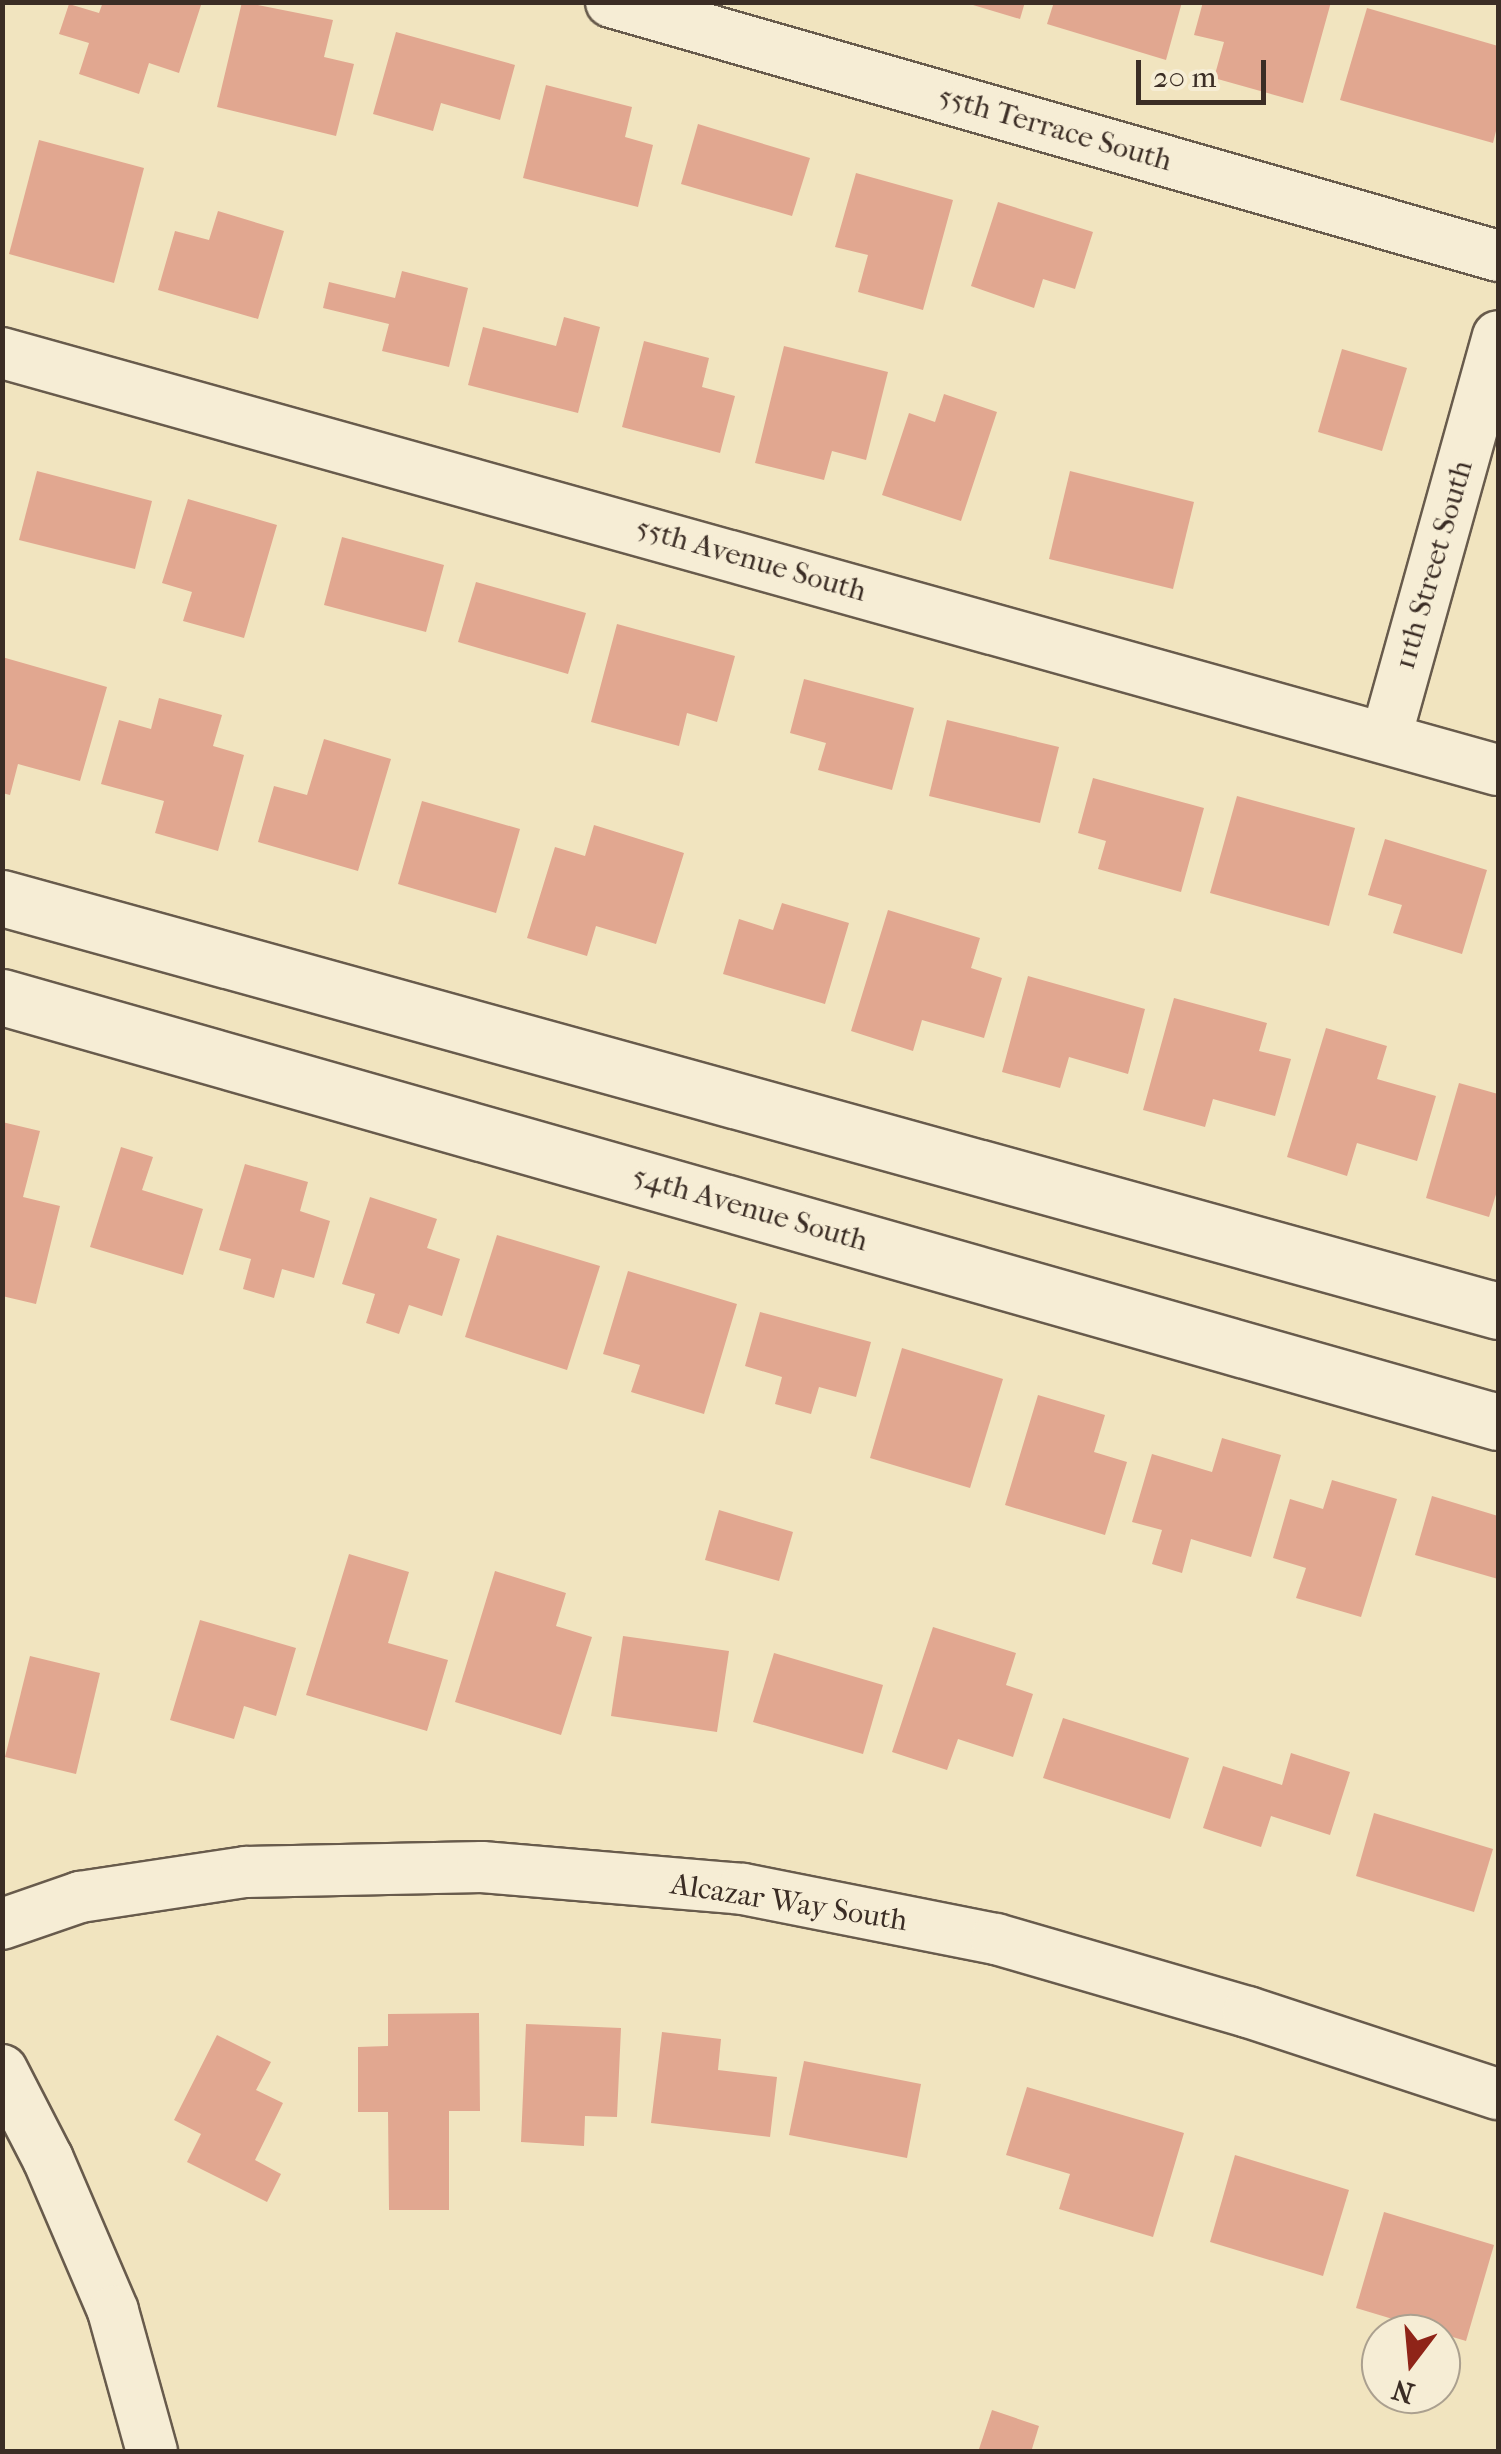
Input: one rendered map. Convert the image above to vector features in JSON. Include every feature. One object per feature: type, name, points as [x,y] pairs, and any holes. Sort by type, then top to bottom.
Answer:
[{"type":"main road","points":[[2,898],[1498,1311]]},
{"type":"main road","name":"54th Avenue South","points":[[2,997],[1498,1422]]},
{"type":"street","name":"55th Terrace South","points":[[611,2],[1498,256]]},
{"type":"street","name":"11th Street South","points":[[1386,737],[1498,336]]},
{"type":"street","name":"55th Avenue South","points":[[2,352],[1498,770]]},
{"type":"street","name":"Alcazar Way South","points":[[2,1924],[80,1897],[246,1872],[482,1867],[743,1890],[996,1939],[1248,2012],[1498,2094]]},
{"type":"street","points":[[2,2070],[48,2159],[113,2311],[152,2452]]},
{"type":"building","points":[[103,2],[202,2],[179,73],[149,63],[139,94],[79,74],[89,43],[59,34],[69,4],[99,13]]},
{"type":"building","points":[[242,2],[333,20],[324,57],[354,64],[336,136],[217,107]]},
{"type":"building","points":[[963,2],[1025,2],[1020,19]]},
{"type":"building","points":[[1054,2],[1182,2],[1166,60],[1047,24]]},
{"type":"building","points":[[1203,2],[1331,2],[1303,103],[1214,78],[1224,42],[1194,35]]},
{"type":"building","points":[[1367,8],[1498,46],[1498,123],[1493,143],[1340,100]]},
{"type":"building","points":[[396,32],[515,65],[500,120],[441,103],[433,131],[373,114]]},
{"type":"building","points":[[546,85],[632,107],[625,137],[653,145],[638,207],[523,178]]},
{"type":"building","points":[[698,124],[810,158],[792,216],[681,184]]},
{"type":"building","points":[[39,140],[144,168],[114,283],[9,254]]},
{"type":"building","points":[[856,173],[953,200],[923,310],[858,292],[868,255],[835,247]]},
{"type":"building","points":[[998,202],[1093,232],[1075,289],[1043,279],[1034,308],[971,286]]},
{"type":"building","points":[[218,211],[284,231],[258,319],[158,290],[175,231],[209,240]]},
{"type":"building","points":[[402,271],[468,288],[449,367],[382,351],[389,324],[323,308],[329,282],[395,298]]},
{"type":"building","points":[[564,317],[600,327],[578,413],[468,385],[483,327],[556,346]]},
{"type":"building","points":[[644,341],[709,358],[702,387],[735,396],[720,453],[622,427]]},
{"type":"building","points":[[784,346],[888,372],[866,460],[832,451],[824,480],[755,463]]},
{"type":"building","points":[[1342,349],[1407,368],[1382,451],[1318,432]]},
{"type":"building","points":[[944,394],[997,412],[961,521],[882,495],[909,413],[935,422]]},
{"type":"building","points":[[37,471],[152,501],[135,569],[19,540]]},
{"type":"building","points":[[1070,471],[1194,502],[1173,589],[1049,559]]},
{"type":"building","points":[[188,499],[277,525],[244,638],[183,621],[192,592],[162,583]]},
{"type":"building","points":[[342,537],[444,565],[426,632],[324,605]]},
{"type":"building","points":[[476,582],[586,613],[568,674],[458,642]]},
{"type":"building","points":[[617,624],[735,656],[717,722],[687,713],[679,746],[591,722]]},
{"type":"building","points":[[2,657],[107,687],[80,781],[18,764],[10,795],[2,793]]},
{"type":"building","points":[[804,679],[914,708],[892,790],[818,770],[826,743],[790,733]]},
{"type":"building","points":[[159,698],[222,715],[213,746],[244,755],[218,851],[155,833],[164,801],[101,784],[119,720],[151,729]]},
{"type":"building","points":[[947,720],[1059,747],[1040,823],[929,796]]},
{"type":"building","points":[[324,739],[391,759],[358,871],[258,842],[274,786],[307,795]]},
{"type":"building","points":[[1093,778],[1204,808],[1181,892],[1098,869],[1106,841],[1078,833]]},
{"type":"building","points":[[1237,796],[1355,828],[1329,926],[1210,893]]},
{"type":"building","points":[[422,801],[520,829],[496,913],[398,884]]},
{"type":"building","points":[[594,825],[684,853],[656,944],[596,926],[587,956],[527,938],[555,847],[585,856]]},
{"type":"building","points":[[1385,839],[1487,870],[1462,954],[1393,933],[1402,905],[1368,895]]},
{"type":"building","points":[[782,903],[849,923],[825,1004],[723,974],[739,919],[773,930]]},
{"type":"building","points":[[888,910],[980,938],[971,968],[1002,978],[984,1038],[922,1020],[913,1051],[851,1031]]},
{"type":"building","points":[[1028,976],[1145,1009],[1128,1074],[1069,1057],[1060,1088],[1002,1072]]},
{"type":"building","points":[[1174,998],[1267,1023],[1259,1051],[1291,1059],[1275,1116],[1213,1099],[1205,1127],[1143,1110]]},
{"type":"building","points":[[1326,1028],[1387,1046],[1377,1079],[1436,1096],[1417,1161],[1357,1143],[1347,1176],[1287,1157]]},
{"type":"building","points":[[1459,1083],[1498,1094],[1498,1188],[1489,1217],[1426,1198]]},
{"type":"building","points":[[2,1122],[40,1131],[23,1197],[60,1206],[36,1304],[2,1296]]},
{"type":"building","points":[[121,1147],[153,1157],[142,1190],[203,1209],[183,1275],[90,1247]]},
{"type":"building","points":[[245,1164],[308,1182],[300,1211],[330,1221],[314,1278],[282,1269],[274,1298],[243,1289],[251,1259],[219,1250]]},
{"type":"building","points":[[370,1197],[437,1219],[427,1248],[460,1259],[442,1316],[409,1305],[399,1334],[366,1323],[375,1294],[342,1284]]},
{"type":"building","points":[[497,1235],[600,1266],[567,1370],[465,1337]]},
{"type":"building","points":[[628,1271],[737,1304],[704,1414],[631,1392],[640,1365],[603,1354]]},
{"type":"building","points":[[760,1312],[871,1342],[856,1397],[819,1387],[811,1414],[775,1404],[782,1377],[745,1366]]},
{"type":"building","points":[[902,1348],[1003,1379],[970,1488],[870,1458]]},
{"type":"building","points":[[1038,1395],[1105,1415],[1094,1452],[1127,1462],[1105,1535],[1005,1505]]},
{"type":"building","points":[[1222,1438],[1281,1455],[1251,1557],[1191,1539],[1182,1573],[1152,1564],[1162,1530],[1132,1522],[1152,1454],[1212,1472]]},
{"type":"building","points":[[1332,1480],[1397,1499],[1361,1617],[1296,1598],[1306,1568],[1273,1558],[1290,1499],[1323,1509]]},
{"type":"building","points":[[1432,1496],[1498,1516],[1498,1579],[1415,1555]]},
{"type":"building","points":[[719,1510],[793,1532],[779,1581],[705,1560]]},
{"type":"building","points":[[349,1554],[409,1572],[388,1643],[448,1660],[427,1731],[306,1695]]},
{"type":"building","points":[[495,1571],[566,1593],[556,1626],[592,1637],[561,1735],[455,1702]]},
{"type":"building","points":[[200,1620],[296,1648],[276,1716],[244,1706],[234,1739],[170,1720]]},
{"type":"building","points":[[933,1627],[1016,1653],[1006,1685],[1033,1694],[1013,1757],[958,1739],[947,1770],[892,1752]]},
{"type":"building","points":[[623,1636],[729,1651],[717,1732],[611,1716]]},
{"type":"building","points":[[774,1653],[883,1685],[863,1754],[753,1722]]},
{"type":"building","points":[[30,1656],[100,1673],[76,1774],[5,1757]]},
{"type":"building","points":[[1063,1718],[1189,1758],[1170,1819],[1043,1778]]},
{"type":"building","points":[[1291,1753],[1350,1772],[1330,1835],[1271,1816],[1261,1847],[1203,1828],[1223,1766],[1282,1785]]},
{"type":"building","points":[[1374,1813],[1493,1849],[1474,1912],[1356,1876]]},
{"type":"building","points":[[479,2013],[480,2111],[449,2111],[449,2210],[389,2210],[388,2112],[358,2112],[358,2047],[388,2046],[388,2014]]},
{"type":"building","points":[[526,2024],[621,2028],[617,2117],[585,2116],[584,2146],[521,2142]]},
{"type":"building","points":[[662,2032],[721,2039],[718,2070],[777,2077],[770,2137],[651,2123]]},
{"type":"building","points":[[217,2035],[271,2062],[256,2090],[283,2103],[255,2160],[281,2174],[267,2202],[187,2162],[201,2134],[174,2120]]},
{"type":"building","points":[[804,2061],[921,2084],[907,2158],[789,2135]]},
{"type":"building","points":[[1027,2087],[1184,2133],[1153,2237],[1059,2209],[1070,2174],[1006,2155]]},
{"type":"building","points":[[1235,2155],[1349,2190],[1323,2276],[1210,2242]]},
{"type":"building","points":[[1384,2212],[1494,2245],[1466,2341],[1461,2340],[1461,2314],[1376,2314],[1356,2308]]},
{"type":"building","points":[[992,2410],[1039,2426],[1031,2452],[978,2452]]}]
